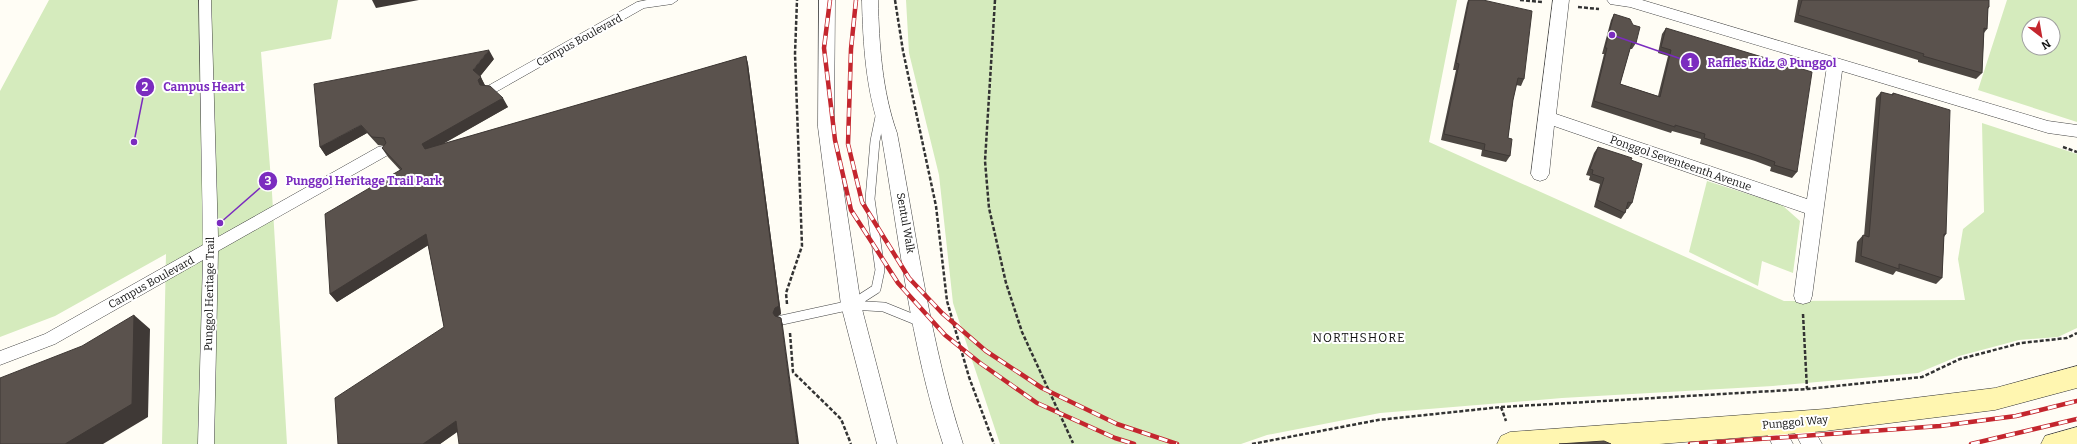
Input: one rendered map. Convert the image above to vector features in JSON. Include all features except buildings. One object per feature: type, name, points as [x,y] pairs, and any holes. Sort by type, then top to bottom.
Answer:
[{"type":"main road","name":"Punggol Way","points":[[1508,433],[1777,434],[1799,422],[1995,399],[2077,377]]},
{"type":"main road","points":[[2054,444],[2077,438]]},
{"type":"street","name":"Punggol Heritage Trail","points":[[205,0],[211,226],[206,444]]},
{"type":"street","name":"Campus Boulevard","points":[[490,90],[641,5],[672,0]]},
{"type":"street","points":[[827,0],[826,127],[851,305],[887,444]]},
{"type":"street","name":"Sentul Walk","points":[[870,0],[871,36],[882,111],[889,133],[910,249],[921,322],[940,404],[953,444]]},
{"type":"street","points":[[1540,174],[1560,0]]},
{"type":"street","points":[[1615,0],[1631,2],[2048,127],[2077,140]]},
{"type":"street","points":[[1803,296],[1835,63]]},
{"type":"street","name":"Ponggol Seventeenth Avenue","points":[[1546,118],[1815,209]]},
{"type":"street","points":[[2048,127],[2077,131]]},
{"type":"street","name":"Campus Boulevard","points":[[0,358],[50,339],[383,151]]},
{"type":"street","points":[[1799,422],[1812,444]]},
{"type":"lane","points":[[851,305],[876,289],[880,270],[870,199],[874,141],[882,111]]},
{"type":"lane","points":[[785,319],[851,305],[884,308],[921,322]]},
{"type":"path","points":[[797,0],[794,54],[802,246],[786,293],[785,319],[793,372],[841,419],[851,444]]},
{"type":"path","points":[[895,0],[903,51],[936,206],[947,301],[969,377],[994,444]]},
{"type":"path","points":[[995,0],[985,160],[989,208],[1006,283],[1022,332],[1073,443]]},
{"type":"path","points":[[1803,296],[1807,389]]},
{"type":"path","points":[[1252,444],[1378,420],[1501,407],[1807,389],[1922,377],[1960,359],[2021,343],[2067,338],[2077,333]]},
{"type":"path","points":[[1501,407],[1508,433]]},
{"type":"green space","points":[[49,0],[338,0],[331,39],[261,52],[272,193],[287,444],[162,444],[166,254],[55,316],[0,337],[0,91]]},
{"type":"green space","points":[[906,0],[1457,0],[1429,142],[1784,301],[1965,300],[1958,259],[1963,229],[1984,212],[1982,123],[2077,154],[2077,328],[2058,337],[2019,340],[1959,356],[1918,373],[1773,386],[1562,398],[1380,413],[1267,435],[1241,444],[1000,444],[953,303],[939,175],[909,53]]},
{"type":"green space","points":[[2007,0],[2077,0],[2077,122],[1978,90]]},
{"type":"green space","points":[[1707,181],[1782,205],[1800,221],[1793,273],[1762,261],[1758,286],[1689,252]]},
{"type":"railway","points":[[830,0],[824,48],[835,140],[851,210],[898,283],[945,335],[980,363],[1037,403],[1115,438],[1134,444]]},
{"type":"railway","points":[[856,0],[851,49],[848,144],[862,202],[909,278],[942,313],[986,351],[1042,388],[1117,424],[1177,444]]},
{"type":"railway","points":[[1690,444],[1940,426],[2016,416],[2077,401]]},
{"type":"railway","points":[[1971,444],[2077,419]]},
{"type":"place","name":"Raffles Kidz @ Punggol","points":[[1612,35]]},
{"type":"place","name":"Campus Heart","points":[[134,142]]},
{"type":"place","name":"Punggol Heritage Trail Park","points":[[220,223]]},
{"type":"district","name":"NORTHSHORE","points":[[1359,338]]}]
